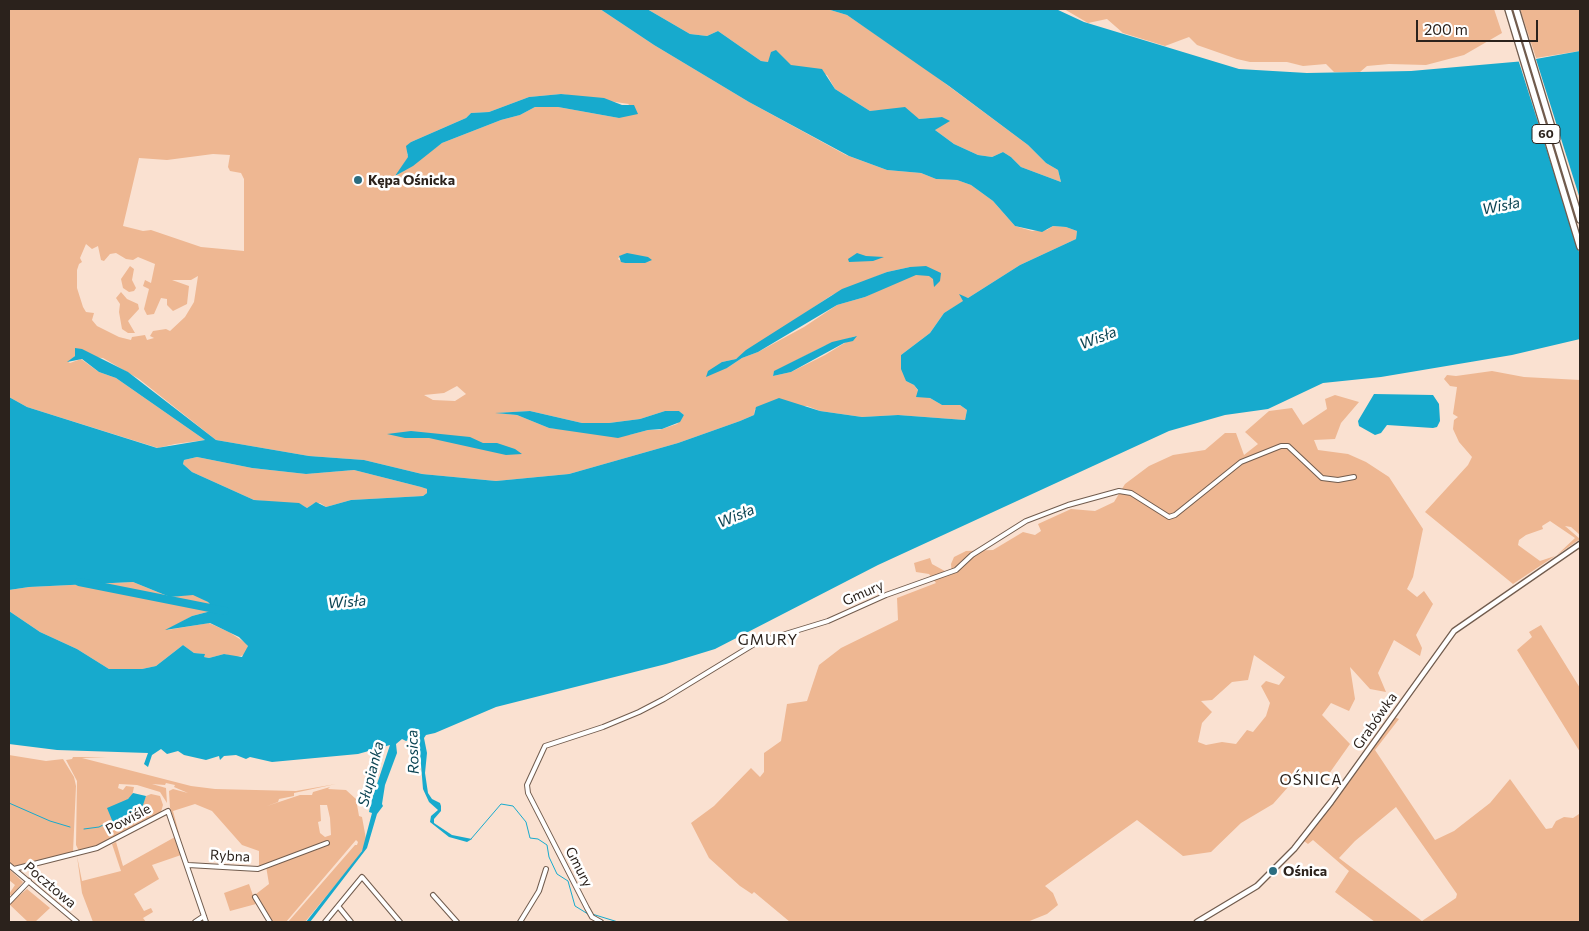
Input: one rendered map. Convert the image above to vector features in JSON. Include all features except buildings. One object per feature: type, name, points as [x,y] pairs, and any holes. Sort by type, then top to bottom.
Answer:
[{"type":"main road","name":"60","points":[[1508,9],[1580,247]]},
{"type":"main road","name":"60","points":[[1516,9],[1580,220]]},
{"type":"street","name":"Gmury","points":[[601,922],[592,917],[588,911],[527,788],[545,746],[603,727],[664,700],[756,643],[828,621],[886,595],[956,570],[972,555],[1026,521],[1068,505],[1119,491],[1131,493],[1170,517],[1176,515],[1241,462],[1281,446],[1288,446],[1322,478],[1338,480],[1354,476]]},
{"type":"street","name":"Grabówka","points":[[1197,922],[1257,886],[1294,849],[1325,810],[1454,631],[1580,544]]},
{"type":"street","name":"Powiśle","points":[[14,869],[97,848],[168,811],[206,922]]},
{"type":"street","name":"Rybna","points":[[188,865],[258,869],[327,843]]},
{"type":"street","name":"Pocztowa","points":[[9,865],[78,922]]},
{"type":"street","points":[[520,922],[539,891],[546,869]]},
{"type":"street","points":[[325,922],[362,877],[400,922]]},
{"type":"street","points":[[9,902],[28,882]]},
{"type":"street","points":[[433,895],[457,922]]},
{"type":"street","points":[[255,897],[270,922]]},
{"type":"street","points":[[338,906],[351,922]]},
{"type":"street","points":[[195,922],[204,916]]},
{"type":"shaded area","points":[[9,9],[600,9],[654,45],[749,102],[846,155],[887,170],[921,173],[936,179],[957,180],[971,185],[993,201],[1015,226],[1032,231],[1047,230],[1053,226],[1066,227],[1077,231],[1076,239],[1020,265],[968,298],[960,296],[964,301],[944,313],[930,333],[901,355],[906,381],[914,385],[921,395],[942,405],[960,405],[967,410],[965,420],[898,415],[862,417],[820,411],[807,406],[755,409],[754,415],[678,443],[569,474],[496,481],[422,474],[364,460],[309,456],[216,440],[139,379],[103,358],[75,356],[68,362],[81,359],[99,372],[116,378],[205,440],[158,448],[27,407],[9,397]],"holes":[[[561,94],[629,104],[619,118],[558,107],[535,107],[520,115],[501,120],[442,143],[396,176],[409,156],[407,155],[408,147],[411,142],[466,118],[471,113],[489,112],[529,97]],[[213,154],[230,155],[228,167],[230,171],[241,173],[244,179],[244,251],[201,247],[151,230],[143,231],[123,226],[139,158],[167,160]],[[86,244],[92,249],[98,246],[101,260],[104,261],[110,254],[116,253],[126,259],[133,260],[138,257],[155,264],[151,283],[145,280],[143,286],[149,289],[144,309],[147,315],[154,314],[161,298],[167,299],[167,305],[173,311],[187,304],[189,286],[172,280],[191,280],[198,276],[194,302],[185,317],[170,331],[166,329],[153,331],[150,336],[154,338],[147,340],[145,335],[132,337],[131,340],[119,337],[97,326],[92,320],[94,313],[86,312],[83,307],[77,288],[77,270],[82,262],[80,258]],[[621,255],[651,261],[625,263],[618,259]],[[910,267],[889,285],[865,297],[837,305],[804,327],[758,352],[742,358],[727,368],[722,362],[736,359],[832,295],[887,272]],[[856,336],[825,355],[791,372],[773,376],[774,372],[824,346]],[[457,386],[466,394],[455,401],[433,400],[424,395],[444,393]],[[530,411],[582,423],[609,423],[640,419],[665,411],[679,411],[684,415],[677,424],[659,430],[648,430],[629,435],[549,428],[517,415],[497,413]]]},
{"type":"shaded area","points":[[647,9],[827,9],[847,15],[919,64],[1028,145],[1046,163],[1058,170],[1061,182],[1021,167],[1003,152],[992,157],[978,155],[954,144],[935,130],[942,117],[919,119],[887,110],[870,111],[835,89],[827,75],[805,68],[761,61],[718,31],[707,36],[690,34]]},
{"type":"shaded area","points":[[1064,9],[1494,9],[1502,33],[1464,55],[1426,65],[1389,64],[1367,66],[1360,72],[1334,72],[1326,64],[1303,66],[1287,62],[1250,62],[1237,59],[1197,45],[1189,37],[1165,46],[1123,33],[1107,19],[1088,23]]},
{"type":"shaded area","points":[[1520,9],[1580,9],[1580,51],[1536,58]]},
{"type":"shaded area","points":[[130,266],[134,269],[132,280],[136,288],[134,291],[129,292],[123,288],[121,279]]},
{"type":"shaded area","points":[[121,292],[127,299],[138,304],[139,309],[128,321],[135,333],[128,333],[122,329],[119,312],[120,304],[116,298]]},
{"type":"shaded area","points":[[1492,371],[1524,377],[1580,380],[1580,535],[1571,527],[1565,526],[1580,539],[1557,555],[1575,538],[1550,521],[1542,526],[1543,529],[1526,535],[1519,540],[1518,545],[1540,561],[1555,556],[1513,584],[1425,512],[1468,465],[1472,457],[1459,442],[1453,429],[1454,420],[1458,417],[1453,414],[1457,387],[1450,386],[1444,379],[1447,375],[1456,376]]},
{"type":"shaded area","points":[[1335,395],[1359,402],[1341,423],[1335,439],[1314,440],[1318,450],[1348,454],[1366,462],[1389,477],[1423,529],[1413,577],[1407,589],[1417,597],[1424,591],[1433,604],[1416,635],[1422,648],[1420,656],[1394,640],[1378,673],[1386,692],[1370,689],[1350,667],[1355,699],[1349,711],[1331,703],[1322,715],[1350,744],[1326,778],[1309,771],[1297,777],[1273,804],[1241,823],[1211,852],[1183,856],[1137,820],[1045,886],[1053,893],[1058,905],[1047,914],[1027,922],[790,922],[754,892],[752,894],[740,886],[709,858],[691,823],[714,806],[751,768],[760,777],[764,772],[764,753],[781,741],[787,704],[807,701],[819,665],[841,648],[898,620],[897,598],[936,583],[929,574],[916,572],[914,563],[930,558],[932,564],[952,575],[951,564],[954,557],[966,551],[993,550],[1023,532],[1035,535],[1041,531],[1038,524],[1071,509],[1095,511],[1114,502],[1125,484],[1149,466],[1173,455],[1205,450],[1225,433],[1236,433],[1244,455],[1258,444],[1245,432],[1269,411],[1292,408],[1303,425],[1327,409],[1325,399]],"holes":[[[1254,655],[1285,677],[1279,685],[1266,681],[1261,686],[1270,703],[1266,716],[1253,732],[1247,730],[1236,744],[1222,742],[1206,745],[1198,742],[1202,723],[1212,712],[1201,701],[1212,700],[1232,682],[1248,680]]]},
{"type":"shaded area","points":[[197,457],[252,468],[306,474],[354,470],[421,487],[427,489],[427,493],[423,496],[351,500],[326,507],[320,503],[313,504],[307,508],[302,505],[254,500],[192,472],[183,464],[184,460]]},
{"type":"shaded area","points":[[133,582],[170,597],[193,594],[208,602],[215,610],[192,616],[167,630],[209,623],[229,632],[246,643],[248,646],[245,655],[236,657],[224,654],[209,658],[204,657],[204,654],[194,653],[183,645],[156,666],[142,669],[109,669],[77,649],[40,632],[9,611],[9,590],[29,587]]},
{"type":"shaded area","points":[[1541,625],[1580,688],[1580,752],[1517,650],[1532,637],[1529,632]]},
{"type":"shaded area","points":[[1394,717],[1399,719],[1375,750],[1435,840],[1454,831],[1490,803],[1510,779],[1546,829],[1552,828],[1556,821],[1564,817],[1573,818],[1579,814],[1580,922],[1375,922],[1335,892],[1349,871],[1313,840],[1308,844],[1304,841]],"holes":[[[1396,807],[1457,894],[1456,898],[1422,921],[1339,858],[1355,841]]]},
{"type":"shaded area","points":[[9,755],[46,761],[63,759],[74,777],[76,786],[73,852],[15,866],[9,863]]},
{"type":"shaded area","points":[[73,757],[107,757],[82,758],[191,786],[215,789],[296,791],[336,784],[294,793],[294,796],[279,799],[278,802],[267,806],[300,795],[312,795],[313,792],[330,787],[328,789],[346,790],[356,799],[359,816],[362,817],[366,839],[365,846],[356,860],[305,922],[288,922],[357,845],[358,842],[356,840],[286,922],[271,922],[256,894],[269,884],[266,866],[259,868],[259,851],[242,845],[212,811],[195,804],[173,811],[181,841],[170,808],[169,791],[173,789],[188,793],[174,787],[175,785],[166,783],[165,785],[152,784],[166,788],[167,803],[160,792],[137,785],[119,784],[118,788],[123,790],[126,786],[134,787],[132,796],[128,799],[114,825],[139,811],[146,796],[151,794],[160,796],[163,805],[161,812],[107,842],[79,851],[76,845],[77,781],[66,760]],"holes":[[[320,805],[327,805],[331,835],[325,837],[320,833],[318,822],[321,821]]]},
{"type":"shaded area","points":[[175,837],[181,855],[152,865],[159,879],[134,894],[144,911],[151,908],[153,912],[143,918],[146,922],[93,922],[82,893],[77,856],[82,881],[121,871],[112,844],[116,842],[123,866]]},
{"type":"shaded area","points":[[9,869],[23,882],[12,896],[9,894],[15,885],[9,880]]},
{"type":"shaded area","points":[[249,884],[256,904],[230,911],[224,893]]},
{"type":"shaded area","points":[[27,889],[50,908],[35,922],[28,922],[9,904]]},
{"type":"water","points":[[600,9],[647,9],[690,34],[707,36],[718,31],[761,61],[768,62],[771,52],[776,50],[791,65],[822,69],[835,89],[870,111],[905,107],[919,119],[942,117],[950,121],[935,130],[954,144],[978,155],[992,157],[1003,152],[1021,167],[1061,182],[1058,170],[1046,163],[1028,145],[949,86],[847,15],[827,9],[1056,9],[1084,22],[1239,69],[1307,73],[1411,71],[1525,61],[1580,51],[1580,339],[1512,355],[1381,377],[1323,383],[1268,409],[1225,415],[1169,431],[878,565],[715,649],[666,664],[496,707],[426,735],[424,738],[427,753],[425,773],[428,793],[441,806],[441,811],[434,819],[434,823],[452,835],[472,839],[467,842],[449,837],[430,822],[431,816],[438,810],[429,802],[423,789],[419,740],[413,738],[406,741],[402,739],[396,744],[397,753],[385,785],[383,806],[377,814],[367,848],[310,922],[306,922],[362,851],[372,813],[369,812],[371,802],[390,745],[358,754],[272,762],[250,757],[246,759],[236,755],[224,756],[220,760],[219,756],[206,760],[184,755],[178,751],[167,754],[161,749],[152,755],[148,767],[144,764],[148,753],[57,750],[9,744],[9,611],[40,632],[77,649],[109,669],[142,669],[156,666],[183,645],[194,653],[205,654],[204,657],[209,658],[224,654],[242,657],[248,646],[239,637],[210,623],[165,630],[192,616],[215,610],[208,602],[193,595],[170,597],[133,582],[29,587],[9,590],[9,397],[27,407],[157,448],[205,440],[116,378],[99,372],[82,359],[67,362],[75,356],[75,348],[82,349],[128,372],[216,440],[309,456],[364,460],[422,474],[496,481],[569,474],[678,443],[754,415],[756,407],[779,398],[820,411],[862,417],[898,415],[965,420],[967,410],[960,405],[942,405],[930,398],[916,397],[918,390],[914,385],[906,381],[901,369],[901,355],[930,333],[944,313],[963,301],[959,294],[968,298],[1020,265],[1076,239],[1077,231],[1066,227],[1053,226],[1042,232],[1015,226],[993,201],[971,185],[957,180],[936,179],[921,173],[887,170],[849,156],[749,102],[654,45]],"holes":[[[197,457],[252,468],[306,474],[354,470],[421,487],[427,489],[427,493],[423,496],[351,500],[326,507],[316,502],[307,508],[299,503],[254,500],[192,472],[183,464],[184,460]]]},
{"type":"water","points":[[561,94],[604,98],[622,105],[634,105],[638,114],[619,118],[558,107],[535,107],[520,115],[501,120],[442,143],[413,166],[395,176],[408,157],[406,146],[411,142],[466,118],[471,113],[489,112],[529,97]]},
{"type":"water","points":[[627,253],[648,257],[652,260],[645,263],[621,262],[619,256]]},
{"type":"water","points":[[857,253],[866,256],[884,257],[873,261],[849,262],[848,259]]},
{"type":"water","points":[[926,266],[941,273],[940,281],[934,287],[933,279],[929,276],[916,275],[865,297],[837,305],[758,352],[742,358],[727,368],[706,377],[708,371],[722,362],[736,359],[746,350],[842,289],[887,272]]},
{"type":"water","points":[[857,336],[853,341],[844,343],[791,372],[773,376],[774,371],[832,342]]},
{"type":"water","points":[[1374,394],[1433,395],[1439,404],[1440,421],[1437,427],[1433,428],[1387,425],[1381,433],[1375,435],[1359,426],[1358,421]]},
{"type":"water","points":[[530,411],[582,423],[609,423],[640,419],[665,411],[679,411],[684,415],[680,422],[662,429],[648,430],[618,438],[549,428],[517,415],[495,413]]},
{"type":"water","points":[[411,431],[470,437],[483,443],[497,443],[515,449],[522,454],[506,455],[429,438],[405,438],[387,434]]},
{"type":"water","points":[[133,793],[146,796],[142,808],[134,815],[114,825],[107,808],[128,799]]},
{"type":"pier","points":[[1535,56],[1580,199],[1580,255],[1518,59]]},
{"type":"waterway","name":"Wisła","points":[[79,582],[225,611]]},
{"type":"waterway","points":[[9,803],[50,821],[70,827]]},
{"type":"waterway","name":"Rosica","points":[[471,839],[501,804],[513,806],[526,822],[530,838],[538,839],[547,845],[549,857],[557,874],[568,881],[575,906],[588,914]]},
{"type":"waterway","points":[[84,829],[99,827],[111,821]]},
{"type":"waterway","name":"Rosica","points":[[592,914],[618,922]]},
{"type":"place","name":"Kępa Ośnicka","points":[[358,180]]},
{"type":"place","name":"Ośnica","points":[[1273,871]]},
{"type":"district","name":"GMURY","points":[[768,640]]},
{"type":"district","name":"OŚNICA","points":[[1311,780]]},
{"type":"water label","name":"Słupianka","points":[[371,774]]}]
